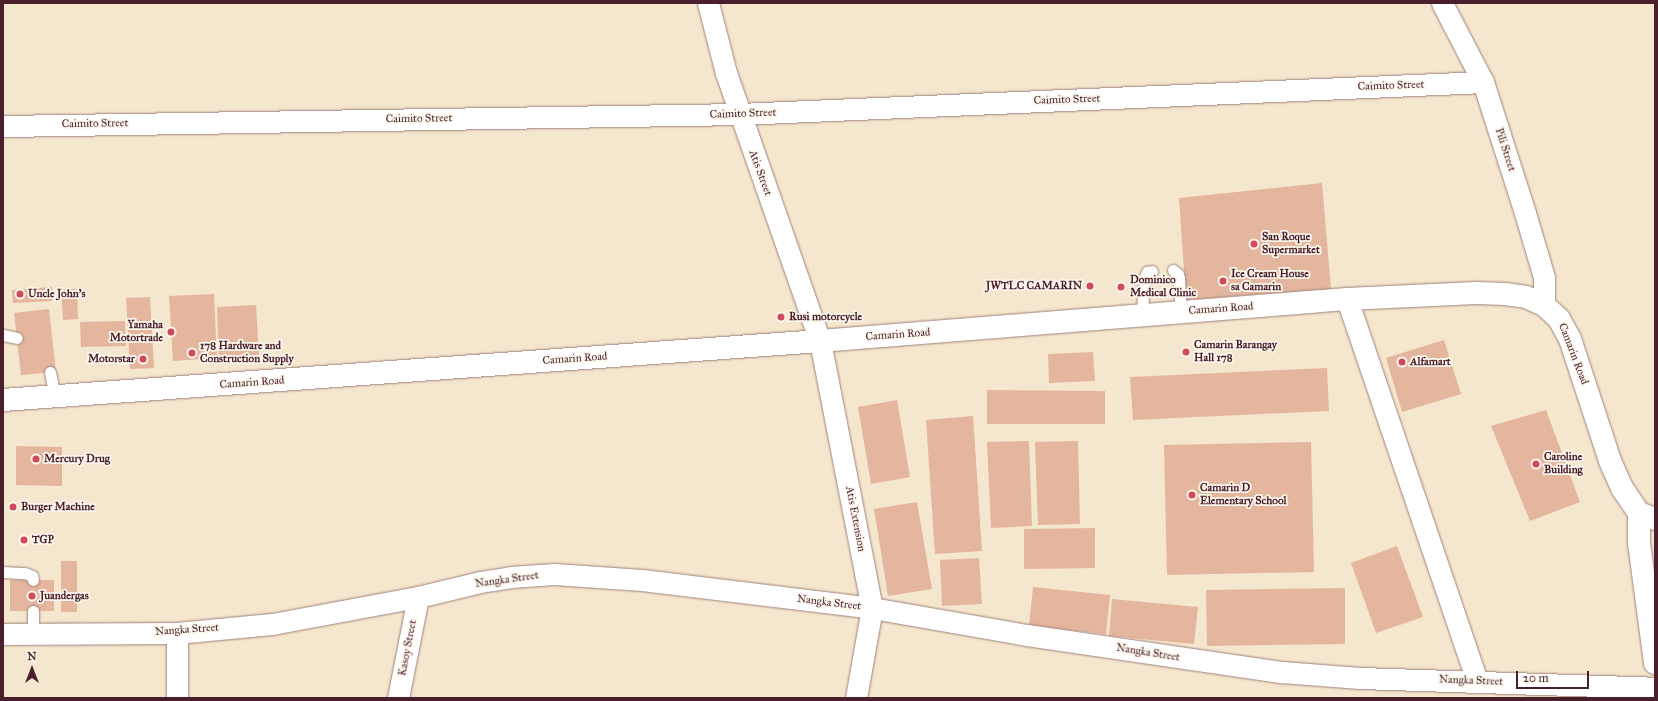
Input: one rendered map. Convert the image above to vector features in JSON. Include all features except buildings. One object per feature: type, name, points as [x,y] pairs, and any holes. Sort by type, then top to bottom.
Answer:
[{"type":"main road","name":"Camarin Road","points":[[3,400],[55,398],[820,341],[1347,299],[1476,293],[1505,294],[1526,297],[1544,305],[1559,319],[1570,340],[1610,461],[1622,488],[1647,516]]},
{"type":"main road","points":[[1647,516],[1639,543],[1655,663]]},
{"type":"street","name":"Atis Street","points":[[708,3],[726,73],[820,341]]},
{"type":"street","name":"Pili Street","points":[[1442,3],[1483,82],[1544,277],[1544,305]]},
{"type":"street","name":"Caimito Street","points":[[3,126],[740,114],[1483,82]]},
{"type":"street","points":[[1347,299],[1477,681]]},
{"type":"street","name":"Atis Extension","points":[[820,341],[872,608],[856,698]]},
{"type":"street","name":"Nangka Street","points":[[3,634],[33,635],[177,632],[272,624],[418,597],[480,582],[511,577],[554,574],[642,580],[872,608],[1027,635],[1282,672],[1360,678],[1655,688]]},
{"type":"street","name":"Kasoy Street","points":[[398,698],[418,597]]},
{"type":"street","points":[[177,632],[177,698]]},
{"type":"lane","points":[[1173,270],[1178,274],[1181,312]]},
{"type":"lane","points":[[1142,316],[1144,279],[1147,272],[1152,271]]},
{"type":"lane","points":[[3,335],[17,338]]},
{"type":"lane","points":[[50,372],[55,398]]},
{"type":"lane","points":[[3,572],[26,573],[32,576],[33,580]]},
{"type":"lane","points":[[33,611],[33,635]]},
{"type":"place","name":"San Roque Supermarket","points":[[1254,244]]},
{"type":"place","name":"Ice Cream House sa Camarin","points":[[1223,281]]},
{"type":"place","name":"JWTLC CAMARIN","points":[[1090,286]]},
{"type":"place","name":"Dominico Medical Clinic","points":[[1121,287]]},
{"type":"place","name":"Uncle John's","points":[[20,294]]},
{"type":"place","name":"Rusi motorcycle","points":[[781,317]]},
{"type":"place","name":"Yamaha Motortrade","points":[[171,332]]},
{"type":"place","name":"Camarin Barangay Hall 178","points":[[1186,352]]},
{"type":"place","name":"178 Hardware and Construction Supply","points":[[192,353]]},
{"type":"place","name":"Motorstar","points":[[143,359]]},
{"type":"place","name":"Alfamart","points":[[1402,362]]},
{"type":"place","name":"Mercury Drug","points":[[36,459]]},
{"type":"place","name":"Caroline Building","points":[[1536,464]]},
{"type":"place","name":"Camarin D Elementary School","points":[[1192,495]]},
{"type":"place","name":"Burger Machine","points":[[13,507]]},
{"type":"place","name":"TGP","points":[[24,540]]},
{"type":"place","name":"Juandergas","points":[[32,596]]}]
